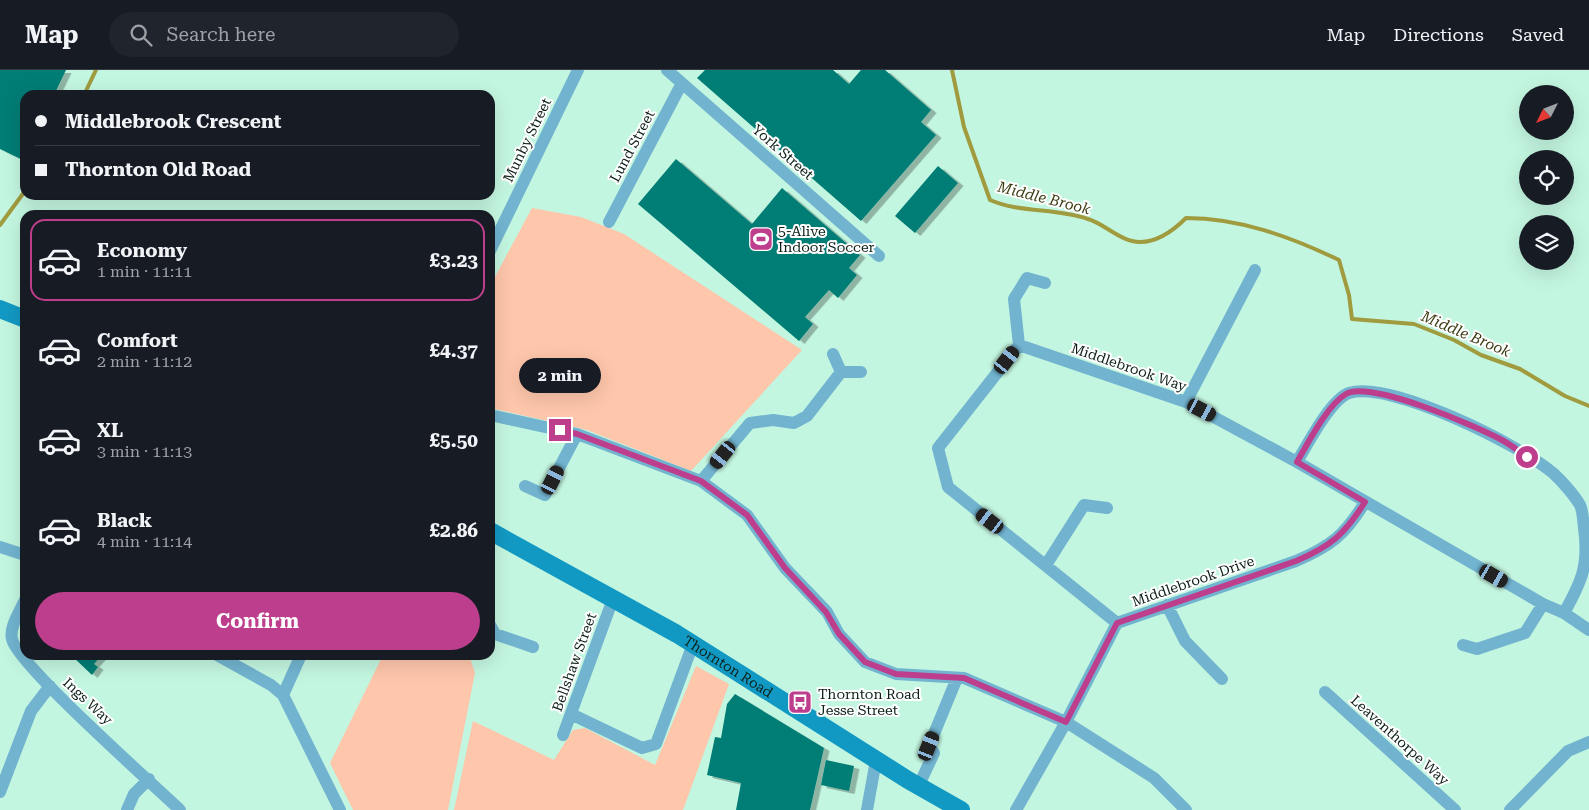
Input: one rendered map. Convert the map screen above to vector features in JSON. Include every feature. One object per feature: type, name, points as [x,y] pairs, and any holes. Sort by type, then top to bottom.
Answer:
[{"type":"main road","points":[[0,308],[20,317]]},
{"type":"main road","name":"Thornton Road","points":[[495,533],[693,644],[876,760],[961,810]]},
{"type":"street","name":"Munby Street","points":[[495,240],[578,70]]},
{"type":"street","name":"York Street","points":[[667,70],[879,256]]},
{"type":"street","name":"Lund Street","points":[[609,222],[682,83]]},
{"type":"street","points":[[1186,402],[1255,270]]},
{"type":"street","points":[[1016,810],[1066,722],[1117,623],[948,487],[938,448],[1018,345],[1014,299],[1026,278],[1045,283]]},
{"type":"street","name":"Middlebrook Way","points":[[1018,345],[1186,402],[1297,462],[1543,604],[1564,613],[1589,630]]},
{"type":"street","points":[[832,354],[841,372]]},
{"type":"street","points":[[841,372],[861,372]]},
{"type":"street","points":[[701,481],[750,423],[774,420],[794,423],[807,416],[841,372]]},
{"type":"street","points":[[1297,462],[1325,416],[1346,394],[1363,390],[1421,405],[1501,440],[1554,474],[1581,507],[1587,553],[1580,586],[1564,613]]},
{"type":"street","points":[[495,416],[577,434],[701,481],[747,515],[785,568],[826,612],[839,634],[865,662],[896,674],[964,678],[1066,722],[1154,778],[1186,810]]},
{"type":"street","points":[[525,486],[545,495],[577,434]]},
{"type":"street","name":"Middlebrook Drive","points":[[1117,623],[1296,561],[1324,549],[1350,527],[1365,502]]},
{"type":"street","points":[[1046,565],[1084,506],[1107,508]]},
{"type":"street","points":[[0,547],[20,553]]},
{"type":"street","name":"Bellshaw Street","points":[[563,735],[613,599]]},
{"type":"street","points":[[1463,645],[1478,649],[1524,633],[1543,604]]},
{"type":"street","points":[[1167,605],[1185,641],[1222,679]]},
{"type":"street","name":"Ings Way","points":[[20,611],[11,630],[11,638],[14,646],[20,653]]},
{"type":"street","points":[[495,634],[533,647]]},
{"type":"street","points":[[571,714],[642,748],[656,744],[693,644]]},
{"type":"street","name":"Ings Way","points":[[27,660],[50,686],[180,810]]},
{"type":"street","points":[[225,660],[271,685],[283,695],[340,810]]},
{"type":"street","points":[[283,695],[300,660]]},
{"type":"street","points":[[919,785],[934,753],[929,746],[957,678]]},
{"type":"street","points":[[0,792],[31,711],[50,686]]},
{"type":"street","name":"Leaventhorpe Way","points":[[1325,692],[1455,810]]},
{"type":"street","points":[[1510,810],[1522,805],[1568,750],[1589,742]]},
{"type":"street","points":[[867,810],[876,760]]},
{"type":"street","points":[[127,810],[134,794],[149,779]]},
{"type":"shaded area","points":[[532,208],[581,217],[624,234],[802,350],[691,471],[587,430],[495,409],[495,277]]},
{"type":"shaded area","points":[[381,660],[471,660],[475,673],[448,810],[353,810],[330,763]]},
{"type":"shaded area","points":[[696,666],[729,684],[683,810],[454,810],[473,721],[554,760],[573,730],[585,728],[655,765]]},
{"type":"building","points":[[0,70],[66,70],[56,90],[20,90],[20,159],[0,149]]},
{"type":"building","points":[[705,70],[833,70],[849,84],[861,70],[885,70],[931,110],[921,122],[936,135],[861,221],[697,78]]},
{"type":"building","name":"5-Alive Indoor Soccer","points":[[676,159],[752,224],[782,188],[860,255],[849,268],[857,275],[838,298],[829,290],[805,317],[813,324],[799,341],[638,204]]},
{"type":"building","points":[[938,166],[958,183],[915,233],[895,216]]},
{"type":"building","points":[[76,660],[98,660],[94,664],[98,667],[92,675]]},
{"type":"building","points":[[735,694],[824,748],[810,810],[736,810],[741,783],[707,775],[715,737],[721,738],[727,704]]},
{"type":"building","points":[[826,760],[854,766],[849,791],[821,785]]},
{"type":"waterway","points":[[86,90],[96,70]]},
{"type":"waterway","name":"Middle Brook","points":[[952,70],[964,127],[990,200],[1013,207],[1063,213],[1088,219],[1126,239],[1140,242],[1160,238],[1186,218],[1226,221],[1265,230],[1339,260],[1349,295],[1352,319],[1414,324],[1454,340],[1481,355],[1520,369],[1565,396],[1589,406]]},
{"type":"waterway","points":[[0,225],[20,198]]},
{"type":"place","name":"5-Alive Indoor Soccer","points":[[761,239]]},
{"type":"place","name":"Thornton Road Jesse Street","points":[[800,702]]},
{"type":"route","points":[[560,430],[577,434],[701,481],[747,515],[785,568],[826,612],[839,634],[865,662],[896,674],[964,678],[1066,722],[1117,623],[1296,561],[1324,549],[1350,527],[1365,502],[1297,462],[1325,416],[1346,394],[1363,390],[1421,405],[1501,440],[1527,457]]}]
